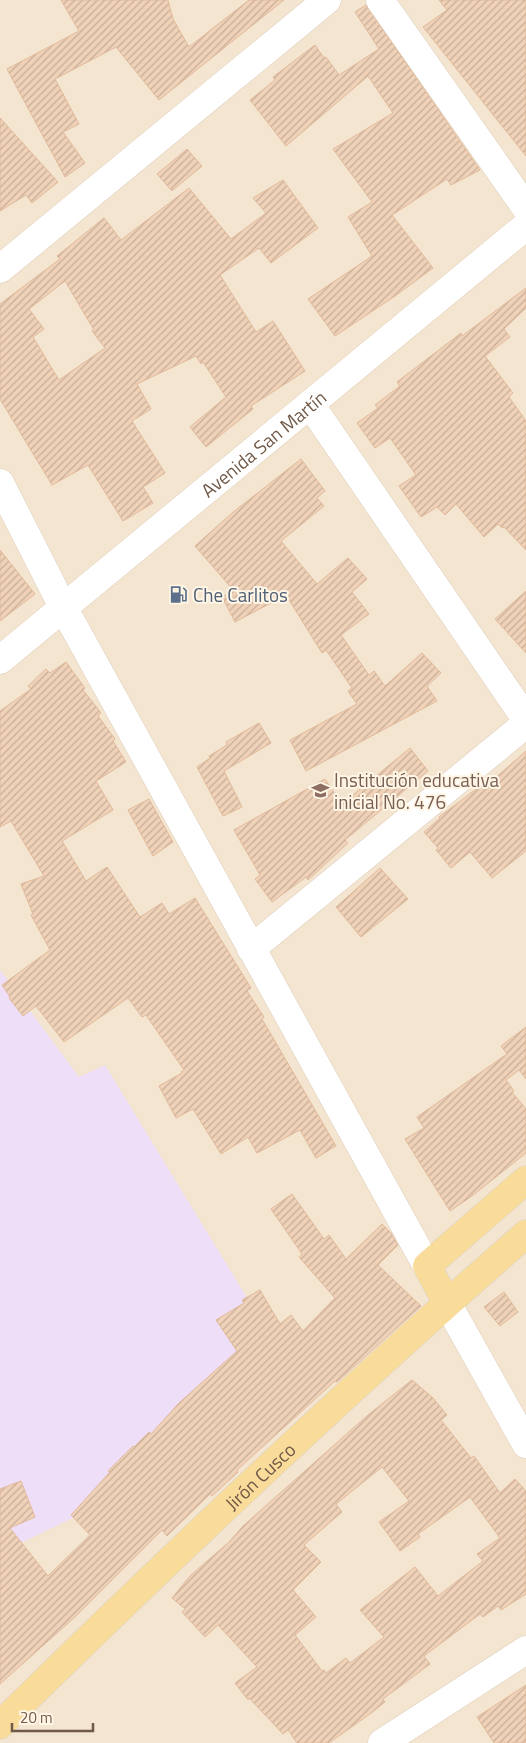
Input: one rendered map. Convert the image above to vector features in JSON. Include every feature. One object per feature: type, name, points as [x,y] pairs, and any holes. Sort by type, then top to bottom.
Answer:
[{"type":"main road","points":[[447,1303],[427,1266],[526,1180]]},
{"type":"main road","name":"Jirón Cusco","points":[[0,1725],[157,1571],[447,1303],[526,1234]]},
{"type":"street","points":[[0,269],[327,0]]},
{"type":"street","points":[[380,0],[526,208]]},
{"type":"street","name":"Avenida San Martín","points":[[0,660],[526,226]]},
{"type":"street","points":[[310,404],[526,719]]},
{"type":"street","points":[[0,483],[63,608],[427,1266]]},
{"type":"street","points":[[251,949],[526,724]]},
{"type":"street","points":[[447,1303],[526,1444]]},
{"type":"street","points":[[382,1743],[526,1650]]},
{"type":"shaded area","points":[[0,0],[526,0],[526,1743],[0,1743]]},
{"type":"shaded area","points":[[0,970],[79,1077],[105,1065],[274,1342],[75,1517],[0,1553]]},
{"type":"building","points":[[61,0],[168,0],[173,19],[189,47],[249,0],[284,0],[159,100],[116,47],[55,79],[79,124],[63,132],[85,163],[65,177],[7,69],[79,31]]},
{"type":"building","points":[[439,0],[526,0],[526,156],[423,27],[447,10]]},
{"type":"building","points":[[366,5],[480,170],[451,185],[447,179],[392,215],[433,268],[335,336],[308,299],[372,256],[348,217],[372,202],[333,149],[393,113],[368,76],[286,146],[250,100],[275,80],[273,77],[315,45],[339,75],[379,49],[355,12]]},
{"type":"building","points":[[0,118],[58,182],[32,203],[26,195],[0,211]]},
{"type":"building","points":[[187,149],[202,166],[172,191],[157,174]]},
{"type":"building","points":[[283,180],[318,228],[271,263],[259,248],[220,275],[256,332],[273,321],[305,371],[251,406],[253,409],[206,447],[190,427],[226,397],[203,362],[201,364],[196,356],[137,384],[151,409],[132,421],[165,473],[143,487],[153,503],[123,521],[88,465],[52,485],[0,399],[0,304],[60,259],[57,256],[104,218],[121,240],[189,188],[231,239],[266,213],[253,198]],"holes":[[[65,281],[94,330],[92,331],[105,348],[59,380],[33,337],[44,329],[29,309]]]},
{"type":"building","points":[[526,288],[526,308],[504,329],[510,337],[485,356],[513,393],[509,397],[526,421],[526,550],[504,527],[502,528],[498,524],[484,537],[456,504],[445,515],[437,507],[421,517],[399,486],[416,475],[390,438],[375,448],[357,423],[378,408],[375,405],[400,386],[397,382],[461,333],[462,336]]},
{"type":"building","points":[[301,459],[325,491],[317,498],[324,506],[281,541],[317,584],[348,558],[367,579],[352,592],[369,614],[341,635],[369,675],[374,671],[385,686],[422,653],[441,673],[427,686],[437,701],[306,771],[290,740],[357,704],[348,691],[352,688],[326,650],[322,653],[286,595],[235,622],[222,597],[234,591],[195,546],[232,513]]},
{"type":"building","points":[[0,550],[35,594],[0,621]]},
{"type":"building","points":[[526,591],[526,653],[495,619]]},
{"type":"building","points":[[66,662],[85,688],[83,690],[101,713],[98,716],[115,739],[113,741],[126,762],[96,781],[113,810],[62,841],[86,881],[107,867],[140,917],[162,903],[169,914],[195,898],[251,988],[247,991],[264,1017],[262,1019],[336,1146],[316,1158],[300,1130],[257,1153],[248,1137],[221,1154],[193,1109],[176,1118],[159,1086],[184,1070],[146,1015],[142,1017],[128,998],[64,1042],[36,1006],[23,1016],[2,985],[50,950],[31,915],[33,914],[21,884],[44,876],[11,821],[0,827],[0,711],[31,689],[28,686],[46,669],[50,673]]},
{"type":"building","points":[[259,723],[271,743],[224,771],[242,807],[223,816],[197,767],[210,758],[209,756],[227,745],[226,742]]},
{"type":"building","points":[[410,748],[428,771],[345,840],[348,843],[308,880],[306,877],[272,902],[255,879],[260,875],[234,830],[325,779],[342,804]]},
{"type":"building","points":[[526,751],[526,851],[492,878],[470,852],[451,868],[436,850],[438,848],[424,832],[439,817],[491,778],[493,780]]},
{"type":"building","points":[[149,799],[173,842],[153,856],[128,810]]},
{"type":"building","points":[[380,868],[408,899],[361,937],[336,907]]},
{"type":"building","points":[[526,1027],[526,1079],[519,1070],[506,1080],[514,1091],[512,1092],[526,1109],[526,1153],[450,1211],[405,1139],[424,1128],[417,1117],[507,1054],[501,1046]]},
{"type":"building","points":[[292,1194],[324,1239],[329,1235],[346,1259],[382,1224],[391,1233],[398,1245],[378,1265],[421,1306],[237,1470],[238,1472],[212,1496],[210,1494],[167,1536],[162,1530],[75,1617],[0,1684],[0,1489],[21,1481],[35,1517],[10,1528],[48,1576],[90,1535],[71,1515],[110,1472],[108,1471],[133,1446],[149,1432],[151,1434],[179,1403],[237,1351],[216,1320],[244,1303],[242,1300],[260,1290],[280,1324],[291,1315],[303,1331],[335,1298],[299,1257],[302,1254],[271,1209]]},
{"type":"building","points":[[504,1292],[518,1312],[500,1326],[484,1307]]},
{"type":"building","points":[[412,1380],[433,1398],[447,1415],[441,1420],[471,1458],[474,1456],[500,1493],[515,1479],[526,1491],[526,1594],[501,1610],[498,1606],[483,1617],[480,1614],[424,1656],[430,1664],[383,1699],[385,1702],[370,1714],[329,1743],[297,1743],[288,1730],[283,1734],[249,1698],[248,1700],[235,1683],[257,1667],[218,1625],[205,1637],[182,1612],[185,1609],[172,1598],[190,1576],[229,1542],[243,1526],[368,1415]],"holes":[[[382,1467],[409,1501],[379,1522],[400,1551],[420,1537],[418,1534],[470,1497],[500,1538],[477,1554],[483,1561],[438,1596],[415,1567],[360,1610],[384,1637],[350,1663],[346,1658],[326,1673],[324,1670],[322,1671],[295,1635],[316,1617],[293,1590],[321,1562],[304,1545],[342,1512],[336,1504]]]},
{"type":"building","points":[[526,1685],[526,1743],[494,1743],[477,1717]]},
{"type":"place","name":"Che Carlitos","points":[[179,594]]},
{"type":"place","name":"Institución educativa inicial No. 476","points":[[320,790]]}]
